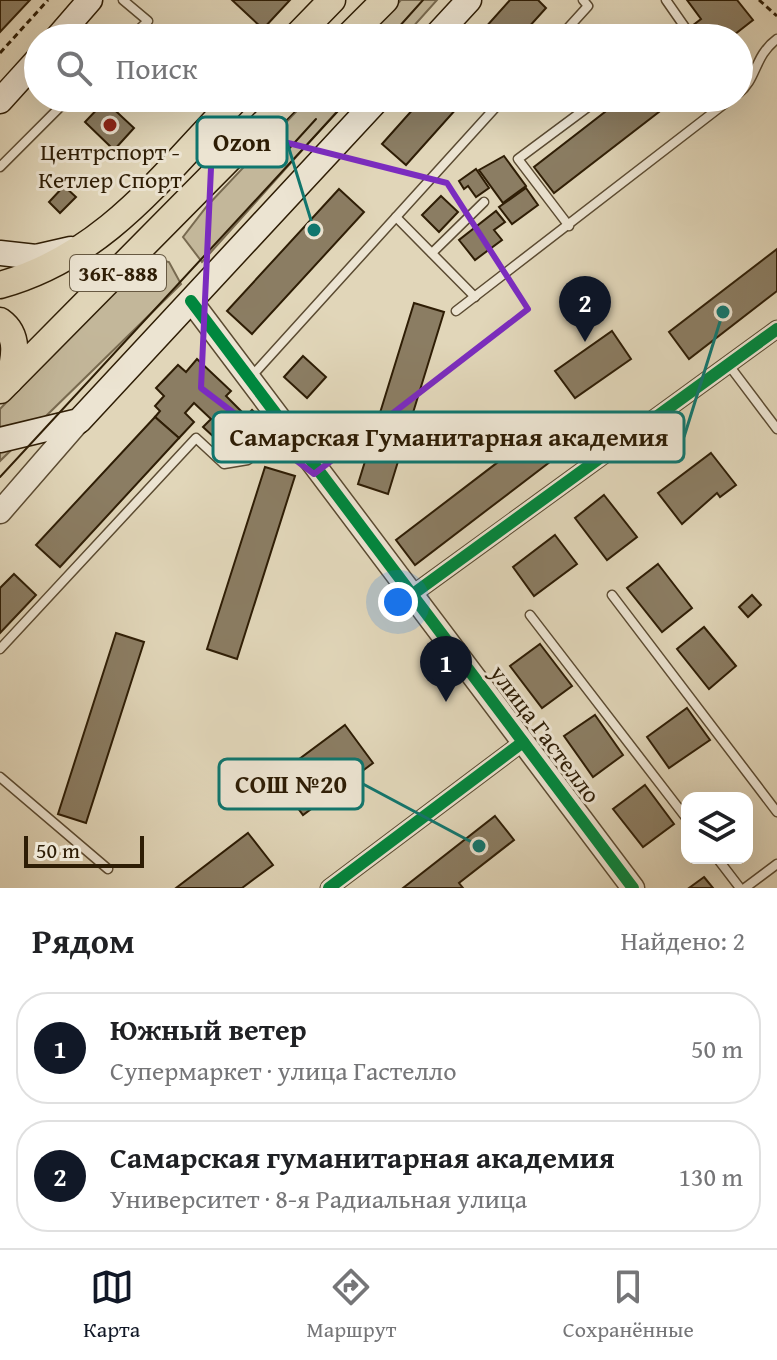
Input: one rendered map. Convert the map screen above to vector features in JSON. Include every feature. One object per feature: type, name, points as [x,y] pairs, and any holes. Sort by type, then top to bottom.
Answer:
[{"type":"main road","points":[[69,24],[90,0]]},
{"type":"main road","points":[[309,24],[332,0]]},
{"type":"main road","points":[[361,24],[385,0]]},
{"type":"main road","points":[[447,24],[469,0]]},
{"type":"main road","points":[[0,101],[24,74]]},
{"type":"main road","name":"36К-888","points":[[0,285],[60,262],[96,241],[127,214],[223,112]]},
{"type":"main road","name":"36К-888","points":[[4,386],[276,112]]},
{"type":"main road","points":[[0,440],[79,421],[366,112]]},
{"type":"main road","points":[[0,253],[36,257],[96,241]]},
{"type":"main road","points":[[0,321],[12,337],[16,352],[4,386]]},
{"type":"street","name":"улица Гастелло","points":[[191,301],[633,888]]},
{"type":"street","points":[[413,594],[777,329]]},
{"type":"street","points":[[0,512],[79,421]]},
{"type":"street","points":[[329,888],[523,742]]},
{"type":"lane","points":[[123,0],[148,21],[145,24]]},
{"type":"lane","points":[[666,0],[683,24]]},
{"type":"lane","points":[[571,24],[589,2]]},
{"type":"lane","points":[[753,70],[762,50],[777,39]]},
{"type":"lane","points":[[0,167],[55,112]]},
{"type":"lane","points":[[250,378],[491,112]]},
{"type":"lane","points":[[569,226],[518,159],[581,112]]},
{"type":"lane","points":[[456,311],[714,112]]},
{"type":"lane","points":[[432,253],[484,202]]},
{"type":"lane","points":[[396,217],[475,297]]},
{"type":"lane","points":[[728,364],[777,429]]},
{"type":"lane","points":[[0,649],[196,438],[224,464],[248,460],[286,426]]},
{"type":"lane","points":[[612,595],[777,812]]},
{"type":"lane","points":[[530,615],[681,811]]},
{"type":"lane","points":[[0,777],[108,869]]},
{"type":"lane","points":[[722,864],[742,888],[777,864]]},
{"type":"path","points":[[26,24],[48,0]]},
{"type":"path","points":[[759,0],[777,16]]},
{"type":"path","points":[[0,53],[24,26]]},
{"type":"highlighted area","points":[[213,124],[447,183],[528,309],[314,474],[201,388]]},
{"type":"shaded area","points":[[401,0],[437,0],[416,24],[378,24]]},
{"type":"shaded area","points":[[296,112],[336,112],[202,262],[183,237],[207,206]]},
{"type":"shaded area","points":[[157,259],[169,262],[181,284],[0,461],[0,409],[134,269],[144,261]]},
{"type":"building","points":[[0,0],[30,0],[0,32]]},
{"type":"building","points":[[232,0],[290,0],[268,24],[258,24]]},
{"type":"building","points":[[510,0],[538,0],[546,8],[532,24],[489,24]]},
{"type":"building","points":[[687,0],[737,0],[753,20],[748,24],[695,24],[701,19]]},
{"type":"building","points":[[95,112],[117,112],[134,128],[114,150],[85,122]]},
{"type":"building","points":[[411,112],[453,112],[406,165],[382,144]]},
{"type":"building","points":[[605,112],[659,112],[554,193],[534,167]]},
{"type":"building","points":[[504,156],[526,186],[503,203],[479,170]]},
{"type":"building","points":[[476,169],[489,188],[476,197],[468,186],[464,189],[459,181]]},
{"type":"building","points":[[64,186],[76,197],[60,213],[49,202]]},
{"type":"building","points":[[526,188],[538,205],[512,224],[499,207]]},
{"type":"building","points":[[339,189],[364,212],[252,334],[227,311]]},
{"type":"building","points":[[441,196],[458,212],[439,232],[422,215]]},
{"type":"building","points":[[496,211],[505,222],[494,230],[502,240],[475,260],[459,240]]},
{"type":"building","points":[[777,249],[777,291],[689,359],[669,332]]},
{"type":"building","points":[[414,303],[444,312],[388,494],[358,484]]},
{"type":"building","points":[[612,331],[631,359],[575,398],[555,371]]},
{"type":"building","points":[[303,356],[326,377],[307,398],[284,377]]},
{"type":"building","points":[[197,359],[231,391],[226,396],[246,416],[252,410],[267,425],[242,451],[235,444],[229,451],[203,427],[211,419],[194,403],[185,413],[194,422],[179,438],[155,417],[160,411],[155,406],[164,396],[156,388],[178,365],[186,372]]},
{"type":"building","points":[[155,417],[179,438],[60,567],[36,545]]},
{"type":"building","points":[[536,433],[555,458],[415,565],[396,540]]},
{"type":"building","points":[[711,453],[736,485],[720,497],[717,493],[682,524],[658,493]]},
{"type":"building","points":[[265,467],[295,476],[237,659],[207,649]]},
{"type":"building","points":[[604,495],[637,537],[607,560],[575,518]]},
{"type":"building","points":[[555,535],[577,564],[534,596],[513,567]]},
{"type":"building","points":[[658,564],[692,608],[662,632],[627,588]]},
{"type":"building","points":[[14,574],[36,595],[0,633],[0,588]]},
{"type":"building","points":[[752,595],[761,605],[748,617],[739,607]]},
{"type":"building","points":[[704,627],[736,666],[709,689],[677,649]]},
{"type":"building","points":[[116,633],[144,642],[86,823],[58,814]]},
{"type":"building","points":[[540,644],[572,686],[542,708],[510,666]]},
{"type":"building","points":[[687,708],[710,740],[669,768],[647,737]]},
{"type":"building","points":[[595,715],[623,755],[593,777],[564,736]]},
{"type":"building","points":[[345,725],[373,763],[303,815],[275,777]]},
{"type":"building","points":[[645,785],[674,824],[643,847],[613,809]]},
{"type":"building","points":[[495,816],[514,840],[459,883],[463,888],[403,888]]},
{"type":"building","points":[[248,833],[273,865],[242,888],[176,888]]},
{"type":"building","points":[[704,877],[713,888],[689,888]]},
{"type":"tram line","points":[[402,24],[423,0]]},
{"type":"tram line","points":[[0,477],[337,112]]},
{"type":"tram line","points":[[276,163],[316,119]]},
{"type":"cycle path","points":[[191,301],[633,888]]},
{"type":"cycle path","points":[[413,594],[777,329]]},
{"type":"cycle path","points":[[329,888],[523,742]]},
{"type":"place","name":"Центрспорт - Кетлер Спорт","points":[[110,125]]},
{"type":"place","name":"Ozon","points":[[314,230]]},
{"type":"place","name":"Самарская Гуманитарная академия","points":[[723,312]]},
{"type":"place","name":"Самарская гуманитарная академия","points":[[585,342]]},
{"type":"place","name":"Южный ветер","points":[[446,702]]},
{"type":"place","name":"СОШ №20","points":[[479,846]]}]
